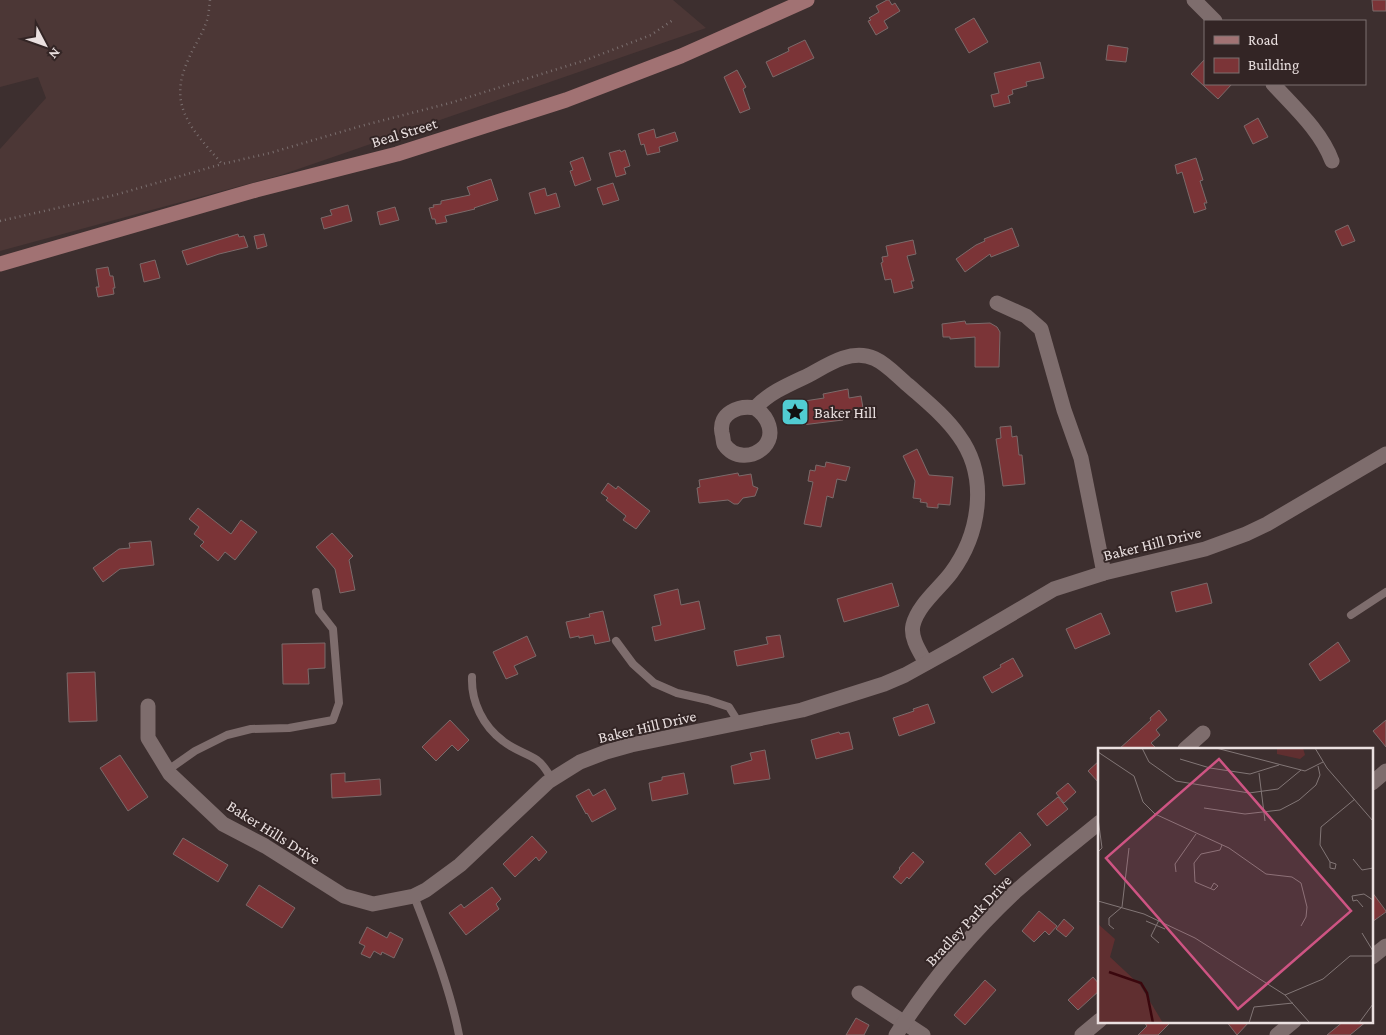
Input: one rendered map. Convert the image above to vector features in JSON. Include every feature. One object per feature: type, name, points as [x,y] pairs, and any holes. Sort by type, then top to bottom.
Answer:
[{"type":"street","name":"Beal Street","points":[[0,264],[256,190],[397,154],[566,100],[681,56],[808,0]]},
{"type":"street","points":[[1194,0],[1213,20]]},
{"type":"street","points":[[1274,85],[1315,131],[1332,161]]},
{"type":"street","points":[[996,302],[1026,316],[1041,329],[1080,458],[1104,573]]},
{"type":"street","points":[[755,408],[769,395],[836,361],[859,354],[882,362],[944,418],[959,436],[968,450],[975,471],[978,496],[976,513],[971,537],[964,554],[924,605],[913,625],[916,644],[926,663]]},
{"type":"street","name":"Baker Hill Drive","points":[[414,896],[441,880],[460,865],[532,795],[552,779],[580,762],[606,752],[802,710],[905,675],[1040,596],[1069,583],[1205,549],[1246,534],[1267,524],[1386,454]]},
{"type":"street","name":"Baker Hills Drive","points":[[148,706],[148,738],[168,770],[223,824],[265,846],[344,896],[373,904],[414,896]]},
{"type":"street","points":[[1186,748],[1203,733]]},
{"type":"street","points":[[1374,781],[1386,771]]},
{"type":"street","name":"Bradley Park Drive","points":[[900,1029],[930,987],[987,920],[1016,892],[1098,824]]},
{"type":"street","points":[[1374,955],[1386,946]]},
{"type":"street","points":[[859,993],[900,1029],[923,1035]]},
{"type":"street","points":[[1082,1035],[1098,1022]]},
{"type":"street","points":[[1277,1035],[1293,1022]]},
{"type":"lane","points":[[168,770],[195,751],[227,735],[251,729],[289,728],[332,720],[339,703],[333,629],[319,611],[316,592]]},
{"type":"lane","points":[[1351,615],[1386,592]]},
{"type":"lane","points":[[616,641],[633,664],[654,683],[677,693],[729,707],[739,723]]},
{"type":"lane","points":[[472,677],[471,689],[474,703],[490,729],[503,741],[536,759],[552,779]]},
{"type":"lane","points":[[414,896],[431,942],[459,1035]]},
{"type":"path","points":[[210,0],[207,23],[188,60],[180,83],[180,100],[187,121],[222,164]]},
{"type":"path","points":[[0,221],[115,195],[222,164],[270,153],[361,126],[450,103],[586,60],[651,35],[674,20]]},
{"type":"shaded area","points":[[0,0],[673,0],[706,28],[281,175],[0,251],[0,149],[46,98],[38,77],[0,87]]},
{"type":"building","points":[[887,0],[892,5],[895,3],[900,11],[884,21],[888,28],[876,35],[868,21],[871,20],[869,18],[879,12],[876,6]]},
{"type":"building","points":[[1372,0],[1386,0],[1386,11],[1373,11]]},
{"type":"building","points":[[974,18],[988,42],[969,53],[955,29]]},
{"type":"building","points":[[805,40],[814,58],[773,77],[766,62],[789,51],[788,48]]},
{"type":"building","points":[[1108,45],[1128,48],[1126,62],[1106,60]]},
{"type":"building","points":[[1204,60],[1204,85],[1231,85],[1218,99],[1191,74]]},
{"type":"building","points":[[1040,62],[1044,78],[1026,82],[1027,86],[1012,90],[1013,94],[1008,96],[1010,103],[994,107],[991,95],[999,93],[994,73]]},
{"type":"building","points":[[737,70],[746,87],[743,89],[750,109],[740,113],[724,77]]},
{"type":"building","points":[[1258,118],[1268,137],[1253,144],[1244,126]]},
{"type":"building","points":[[654,129],[656,138],[675,132],[678,141],[659,147],[660,152],[647,155],[644,144],[641,145],[638,134]]},
{"type":"building","points":[[620,150],[621,152],[625,150],[630,166],[624,168],[626,174],[616,177],[609,153]]},
{"type":"building","points":[[583,157],[591,180],[575,186],[570,171],[573,170],[570,162]]},
{"type":"building","points":[[1196,158],[1203,180],[1200,181],[1207,203],[1204,203],[1206,209],[1194,213],[1182,172],[1177,174],[1175,165]]},
{"type":"building","points":[[491,179],[498,200],[475,209],[445,216],[447,222],[436,224],[435,219],[432,219],[429,208],[434,207],[433,205],[441,204],[441,201],[470,195],[467,187]]},
{"type":"building","points":[[613,183],[619,200],[603,205],[597,188]]},
{"type":"building","points":[[545,188],[547,196],[556,193],[560,207],[535,214],[529,193]]},
{"type":"building","points":[[348,205],[352,221],[324,229],[321,218],[332,215],[330,210]]},
{"type":"building","points":[[395,207],[399,220],[380,225],[377,212]]},
{"type":"building","points":[[1348,225],[1355,241],[1342,246],[1335,231]]},
{"type":"building","points":[[1012,228],[1019,246],[991,257],[990,254],[965,272],[956,259],[985,241],[984,239]]},
{"type":"building","points":[[238,234],[239,237],[244,236],[248,247],[187,265],[182,251]]},
{"type":"building","points":[[264,234],[267,246],[257,249],[254,236]]},
{"type":"building","points":[[913,240],[916,254],[907,256],[914,281],[911,281],[913,288],[894,293],[891,279],[885,280],[881,263],[883,262],[882,257],[888,256],[886,246]]},
{"type":"building","points":[[155,260],[160,278],[144,282],[140,264]]},
{"type":"building","points":[[108,267],[110,276],[113,276],[114,294],[98,297],[96,287],[99,287],[96,269]]},
{"type":"building","points":[[965,321],[966,324],[990,323],[997,327],[1000,332],[999,367],[975,367],[975,337],[950,339],[950,337],[943,337],[942,324]]},
{"type":"building","points":[[848,389],[849,398],[861,396],[863,408],[848,411],[849,415],[843,417],[843,420],[802,425],[798,402],[824,398],[823,394]]},
{"type":"building","points":[[1011,426],[1012,437],[1017,436],[1019,455],[1022,455],[1025,484],[1003,486],[996,439],[1001,438],[1000,427]]},
{"type":"building","points":[[917,449],[929,475],[953,477],[950,505],[938,504],[938,508],[927,507],[927,503],[920,502],[921,499],[913,498],[915,481],[903,456]]},
{"type":"building","points":[[826,462],[850,467],[846,481],[837,479],[833,498],[827,496],[821,527],[804,524],[813,482],[808,481],[810,470],[815,471],[816,465],[825,467]]},
{"type":"building","points":[[738,473],[739,476],[751,474],[753,486],[758,488],[755,496],[743,498],[738,504],[728,500],[699,503],[697,488],[700,487],[699,480]]},
{"type":"building","points":[[608,483],[616,489],[618,486],[650,511],[636,529],[623,520],[626,516],[606,500],[608,498],[601,493]]},
{"type":"building","points":[[198,508],[231,534],[241,520],[257,532],[235,560],[225,552],[218,561],[200,546],[204,542],[194,534],[199,527],[189,519]]},
{"type":"building","points":[[332,533],[353,556],[349,560],[355,590],[340,593],[335,569],[316,547]]},
{"type":"building","points":[[151,541],[154,565],[120,569],[103,582],[93,568],[119,549],[130,548],[129,543]]},
{"type":"building","points":[[892,583],[899,606],[844,622],[837,599]]},
{"type":"building","points":[[1207,583],[1212,603],[1176,612],[1171,592]]},
{"type":"building","points":[[678,589],[681,605],[699,601],[705,629],[655,641],[652,627],[661,625],[654,595]]},
{"type":"building","points":[[603,611],[610,641],[595,644],[593,635],[570,638],[566,622],[590,617],[589,614]]},
{"type":"building","points":[[1101,613],[1110,634],[1075,649],[1066,629]]},
{"type":"building","points":[[780,635],[784,657],[737,666],[734,651],[768,644],[766,637]]},
{"type":"building","points":[[527,636],[536,656],[514,666],[518,674],[506,679],[493,652]]},
{"type":"building","points":[[1338,642],[1350,661],[1320,681],[1309,664]]},
{"type":"building","points":[[325,643],[325,668],[308,669],[309,684],[283,684],[282,644]]},
{"type":"building","points":[[1013,658],[1023,676],[992,693],[983,677]]},
{"type":"building","points":[[95,672],[97,721],[69,722],[67,673]]},
{"type":"building","points":[[928,704],[935,723],[899,736],[893,718]]},
{"type":"building","points":[[1159,710],[1167,720],[1156,730],[1160,735],[1151,743],[1156,748],[1120,748],[1151,720],[1150,718]]},
{"type":"building","points":[[450,720],[469,740],[458,751],[452,745],[436,761],[422,747]]},
{"type":"building","points":[[1386,720],[1386,747],[1373,731]]},
{"type":"building","points":[[839,732],[840,734],[849,732],[853,749],[816,759],[811,740]]},
{"type":"building","points":[[765,750],[770,779],[734,784],[731,766],[752,760],[750,753]]},
{"type":"building","points":[[120,755],[148,797],[128,811],[100,768]]},
{"type":"building","points":[[1098,762],[1098,782],[1088,771]]},
{"type":"building","points":[[345,773],[345,782],[380,779],[381,795],[332,798],[331,774]]},
{"type":"building","points":[[684,773],[688,794],[652,801],[649,783],[662,780],[662,777]]},
{"type":"building","points":[[1068,783],[1076,792],[1064,803],[1056,793]]},
{"type":"building","points":[[589,789],[593,796],[605,789],[616,809],[592,822],[576,796]]},
{"type":"building","points":[[1058,797],[1068,809],[1047,826],[1037,814]]},
{"type":"building","points":[[1020,832],[1031,845],[995,875],[985,864]]},
{"type":"building","points":[[532,836],[547,852],[539,861],[536,857],[515,877],[503,864]]},
{"type":"building","points":[[183,838],[228,865],[218,882],[173,854]]},
{"type":"building","points":[[913,852],[924,862],[909,879],[907,877],[901,884],[893,877]]},
{"type":"building","points":[[259,885],[295,908],[282,928],[246,905]]},
{"type":"building","points":[[492,887],[501,899],[496,904],[499,909],[466,935],[449,913],[461,904],[464,908]]},
{"type":"building","points":[[1374,895],[1386,911],[1374,921]]},
{"type":"building","points":[[1039,911],[1057,926],[1049,935],[1045,931],[1034,942],[1022,931]]},
{"type":"building","points":[[1064,919],[1074,928],[1066,937],[1056,929]]},
{"type":"building","points":[[367,927],[387,938],[390,932],[403,939],[394,958],[382,952],[381,955],[374,951],[370,958],[361,954],[365,946],[359,943]]},
{"type":"building","points":[[1093,977],[1098,983],[1098,992],[1078,1010],[1068,1000]]},
{"type":"building","points":[[985,980],[996,990],[965,1025],[954,1015]]},
{"type":"building","points":[[856,1018],[869,1025],[864,1035],[846,1035]]},
{"type":"building","points":[[1144,1022],[1171,1022],[1158,1035],[1138,1035],[1147,1026]]},
{"type":"building","points":[[1227,1022],[1249,1022],[1237,1035]]},
{"type":"building","points":[[1343,1022],[1366,1022],[1350,1035],[1327,1035]]},
{"type":"place","name":"Baker Hill","points":[[795,412]]}]
